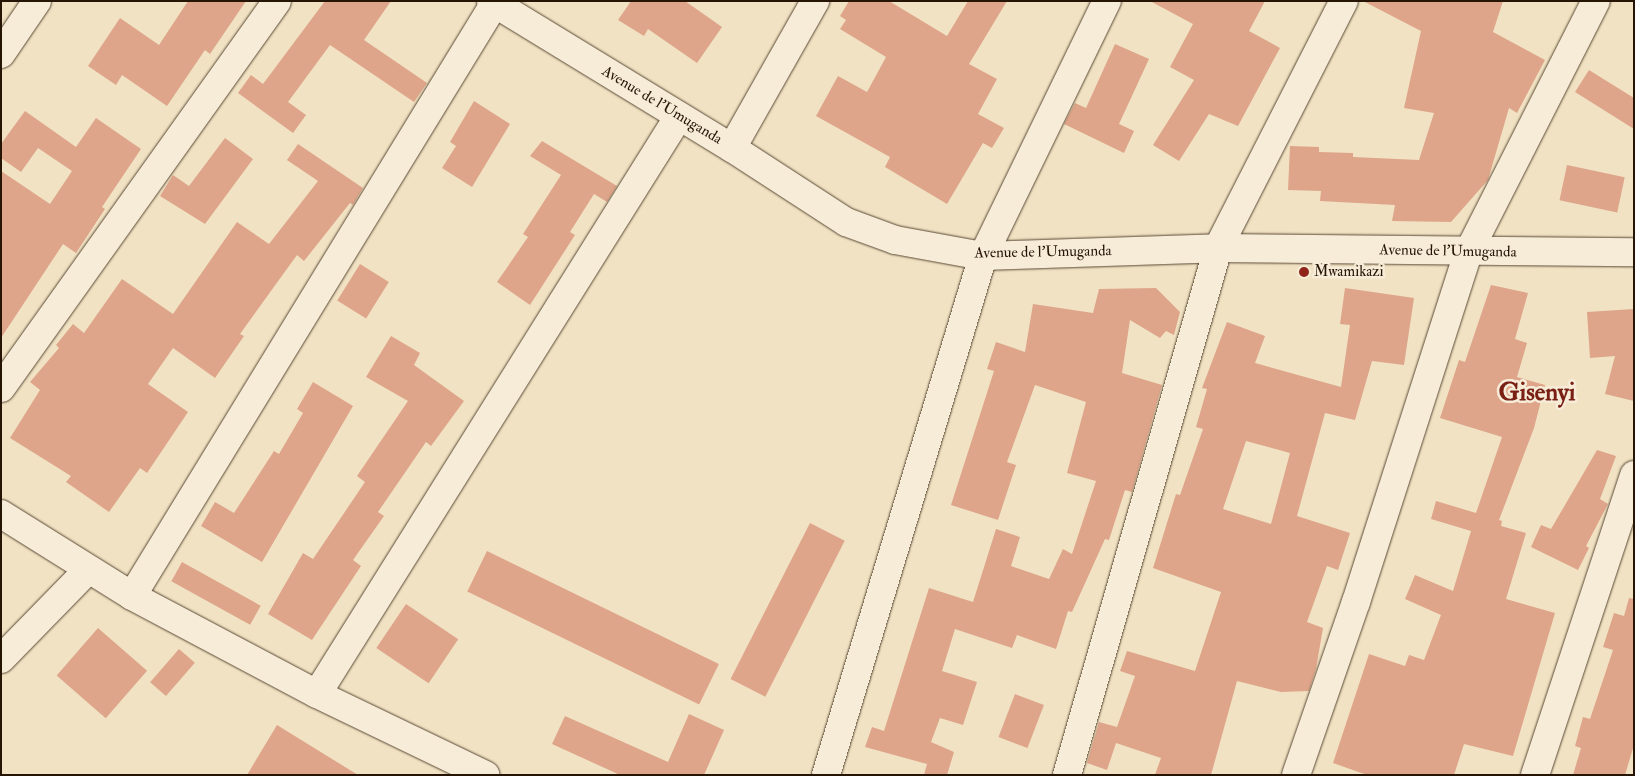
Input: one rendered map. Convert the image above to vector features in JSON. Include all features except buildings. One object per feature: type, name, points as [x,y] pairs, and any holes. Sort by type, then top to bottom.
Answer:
[{"type":"street","points":[[1,54],[37,1]]},
{"type":"street","points":[[1,388],[277,1]]},
{"type":"street","points":[[732,148],[815,1]]},
{"type":"street","points":[[826,775],[983,256],[1107,1]]},
{"type":"street","points":[[1067,775],[1218,248],[1344,1]]},
{"type":"street","points":[[1296,775],[1356,602],[1469,251],[1596,1]]},
{"type":"street","points":[[132,596],[494,2]]},
{"type":"street","name":"Avenue de l'Umuganda","points":[[494,2],[732,148],[846,222],[895,240],[983,256],[1218,248],[1634,252]]},
{"type":"street","points":[[317,694],[679,116]]},
{"type":"street","points":[[1535,775],[1634,475]]},
{"type":"street","points":[[1,514],[132,596],[317,694],[485,775]]},
{"type":"street","points":[[1,659],[88,570]]},
{"type":"place","name":"Mwamikazi","points":[[1304,272]]},
{"type":"district","name":"Gisenyi","points":[[1537,393]]}]
